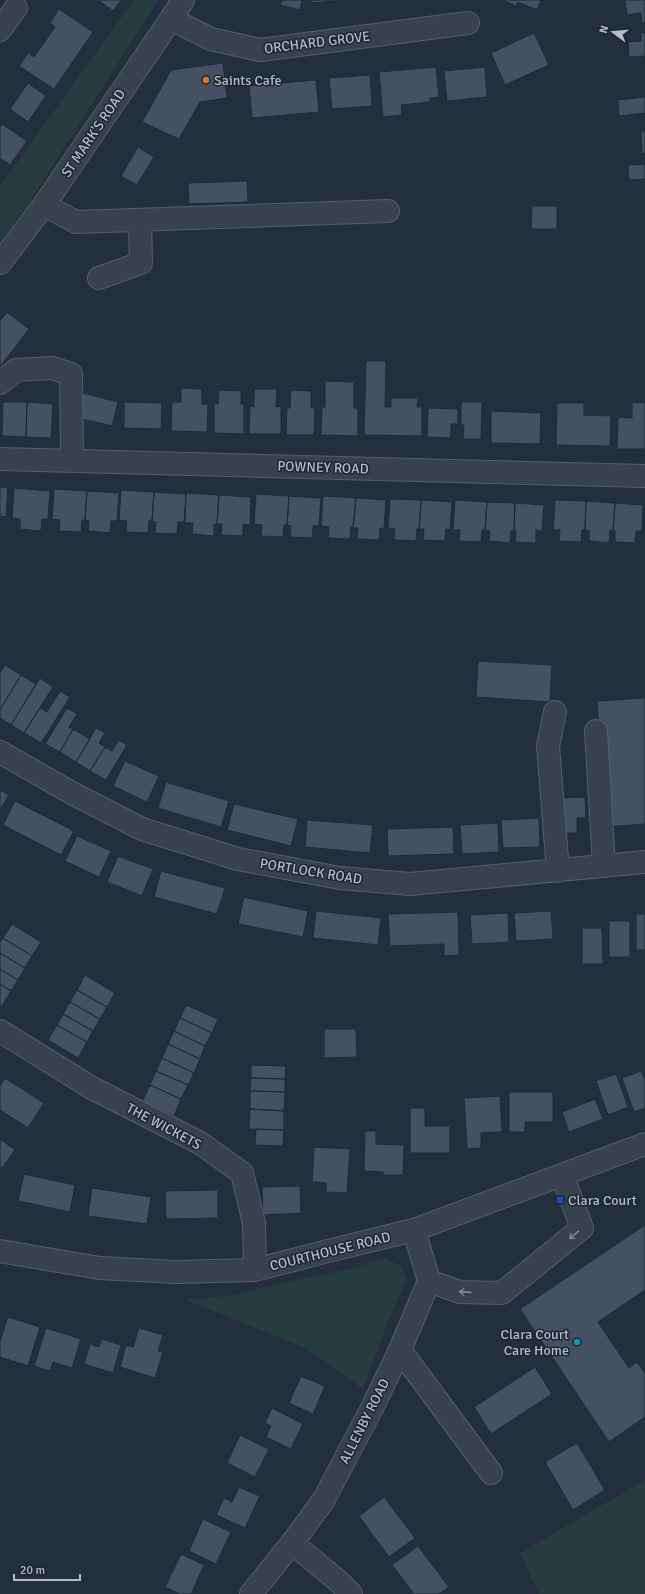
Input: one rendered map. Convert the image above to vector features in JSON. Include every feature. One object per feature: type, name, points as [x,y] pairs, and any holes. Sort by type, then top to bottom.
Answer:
[{"type":"street","name":"ST MARK'S ROAD","points":[[0,264],[44,205],[172,19],[183,0]]},
{"type":"street","points":[[0,30],[16,8]]},
{"type":"street","name":"ORCHARD GROVE","points":[[172,19],[211,39],[260,50],[468,23]]},
{"type":"street","points":[[44,205],[76,222],[388,211]]},
{"type":"street","points":[[99,278],[141,263],[140,220]]},
{"type":"street","points":[[0,383],[16,370],[52,368],[71,374],[72,460]]},
{"type":"street","name":"POWNEY ROAD","points":[[0,459],[645,476]]},
{"type":"street","points":[[555,712],[548,746],[558,871]]},
{"type":"street","points":[[596,731],[604,866]]},
{"type":"street","name":"PORTLOCK ROAD","points":[[0,752],[70,792],[142,829],[238,859],[340,878],[410,884],[645,862]]},
{"type":"street","name":"THE WICKETS","points":[[0,1031],[92,1088],[200,1143],[242,1173],[254,1223],[255,1270]]},
{"type":"street","name":"COURTHOUSE ROAD","points":[[0,1251],[100,1268],[176,1272],[255,1270],[414,1230],[645,1144]]},
{"type":"street","points":[[414,1230],[429,1280],[460,1292],[502,1293],[582,1228],[562,1175]]},
{"type":"street","name":"ALLENBY ROAD","points":[[251,1594],[323,1501],[372,1408],[400,1350],[429,1280]]},
{"type":"street","points":[[400,1350],[491,1473]]},
{"type":"street","points":[[292,1543],[337,1580],[351,1594]]},
{"type":"green space","points":[[134,0],[158,0],[29,203],[0,241],[0,186]]},
{"type":"green space","points":[[384,1258],[401,1266],[407,1279],[387,1324],[363,1389],[305,1348],[186,1300],[235,1295],[281,1283],[350,1269]]},
{"type":"green space","points":[[645,1480],[645,1594],[539,1594],[520,1553]]},
{"type":"building","points":[[98,0],[121,0],[113,11]]},
{"type":"building","points":[[282,0],[302,0],[300,10],[280,5]]},
{"type":"building","points":[[312,0],[348,0],[312,3]]},
{"type":"building","points":[[503,0],[541,0],[537,10],[518,2],[516,6]]},
{"type":"building","points":[[625,0],[645,0],[645,23],[642,23],[641,13],[627,15]]},
{"type":"building","points":[[59,9],[93,32],[54,89],[19,66],[28,53],[34,57],[55,27],[50,23]]},
{"type":"building","points":[[645,32],[645,63],[644,56],[629,57],[628,42],[641,41],[641,33]]},
{"type":"building","points":[[534,33],[549,65],[505,85],[491,53]]},
{"type":"building","points":[[223,63],[227,98],[200,102],[179,139],[142,122],[171,70]]},
{"type":"building","points":[[436,67],[439,97],[430,98],[430,102],[401,105],[402,115],[383,117],[379,72]]},
{"type":"building","points":[[485,67],[487,97],[447,101],[444,71]]},
{"type":"building","points":[[370,75],[372,106],[332,109],[329,78]]},
{"type":"building","points":[[316,80],[319,112],[252,118],[249,86]]},
{"type":"building","points":[[28,83],[46,96],[28,122],[10,109]]},
{"type":"building","points":[[645,97],[645,113],[619,116],[618,100]]},
{"type":"building","points":[[2,124],[27,141],[10,165],[0,158],[0,127]]},
{"type":"building","points":[[641,131],[645,131],[645,153],[642,154]]},
{"type":"building","points":[[138,147],[154,157],[137,185],[121,176]]},
{"type":"building","points":[[645,164],[645,179],[629,180],[628,165]]},
{"type":"building","points":[[247,181],[248,202],[189,204],[188,183]]},
{"type":"building","points":[[532,206],[557,206],[557,229],[531,229]]},
{"type":"building","points":[[7,312],[29,329],[0,367],[0,321]]},
{"type":"building","points":[[366,361],[386,361],[385,407],[391,407],[391,398],[418,398],[417,407],[422,407],[422,436],[364,435]]},
{"type":"building","points":[[325,381],[354,382],[354,408],[358,408],[358,436],[321,435],[322,407],[325,407]]},
{"type":"building","points":[[181,388],[202,389],[202,404],[208,404],[207,432],[171,431],[172,402],[181,402]]},
{"type":"building","points":[[254,389],[277,389],[276,407],[281,406],[281,434],[249,434],[250,406],[254,407]]},
{"type":"building","points":[[219,390],[241,391],[241,404],[244,404],[244,434],[214,433],[214,404],[218,404]]},
{"type":"building","points":[[291,390],[311,391],[311,408],[315,408],[314,435],[286,435],[287,408],[290,408]]},
{"type":"building","points":[[83,393],[118,402],[112,426],[78,418]]},
{"type":"building","points":[[3,402],[27,402],[26,437],[2,436]]},
{"type":"building","points":[[27,402],[53,404],[51,438],[26,437]]},
{"type":"building","points":[[124,402],[162,403],[161,429],[124,428]]},
{"type":"building","points":[[461,402],[482,402],[481,439],[463,439],[464,425],[461,425]]},
{"type":"building","points":[[632,402],[645,403],[645,449],[617,449],[618,417],[632,418]]},
{"type":"building","points":[[557,403],[584,403],[584,415],[611,416],[610,446],[556,445]]},
{"type":"building","points":[[428,408],[458,409],[458,424],[451,424],[451,438],[427,437]]},
{"type":"building","points":[[491,411],[541,413],[540,444],[491,443]]},
{"type":"building","points":[[0,487],[8,488],[6,517],[0,516]]},
{"type":"building","points":[[14,488],[50,491],[48,519],[42,519],[41,531],[20,529],[20,519],[12,518]]},
{"type":"building","points":[[54,489],[87,491],[85,520],[82,520],[81,532],[59,531],[60,520],[52,519]]},
{"type":"building","points":[[121,490],[154,492],[152,521],[149,521],[148,533],[126,532],[127,521],[119,520]]},
{"type":"building","points":[[87,491],[119,493],[117,521],[111,521],[110,533],[88,531],[89,521],[85,520]]},
{"type":"building","points":[[154,492],[186,494],[184,522],[178,522],[177,534],[155,533],[156,522],[152,521]]},
{"type":"building","points":[[186,493],[219,495],[217,524],[214,524],[214,536],[192,534],[193,523],[185,523]]},
{"type":"building","points":[[256,494],[289,496],[287,525],[284,525],[283,537],[261,536],[262,525],[254,524]]},
{"type":"building","points":[[219,495],[251,497],[250,525],[243,524],[243,536],[221,535],[222,524],[217,524]]},
{"type":"building","points":[[289,496],[321,498],[319,526],[313,526],[312,538],[290,537],[291,526],[287,525]]},
{"type":"building","points":[[323,496],[356,498],[353,528],[351,527],[350,539],[328,538],[329,527],[321,526]]},
{"type":"building","points":[[356,498],[386,500],[384,529],[380,528],[379,540],[357,539],[358,528],[353,528]]},
{"type":"building","points":[[390,499],[421,500],[419,529],[417,529],[416,541],[394,540],[395,529],[388,528]]},
{"type":"building","points":[[421,500],[452,502],[450,530],[446,529],[445,541],[423,540],[424,529],[419,529]]},
{"type":"building","points":[[455,500],[487,502],[485,530],[482,530],[481,542],[459,541],[460,530],[453,530]]},
{"type":"building","points":[[555,500],[586,501],[585,530],[582,530],[581,542],[559,541],[560,530],[553,530]]},
{"type":"building","points":[[586,501],[615,503],[613,531],[610,530],[609,543],[589,541],[589,531],[585,530]]},
{"type":"building","points":[[487,502],[515,503],[514,531],[511,531],[510,543],[489,541],[490,531],[485,530]]},
{"type":"building","points":[[515,503],[544,505],[542,531],[536,530],[536,543],[515,542]]},
{"type":"building","points":[[615,503],[643,505],[642,531],[636,531],[635,543],[615,542],[615,531],[613,531]]},
{"type":"building","points":[[478,661],[552,665],[550,702],[476,697]]},
{"type":"building","points":[[5,665],[21,675],[0,710],[0,673]]},
{"type":"building","points":[[21,675],[36,684],[11,725],[0,718],[0,710]]},
{"type":"building","points":[[40,678],[53,687],[24,733],[11,725]]},
{"type":"building","points":[[60,691],[70,697],[41,743],[24,733],[40,708],[47,712]]},
{"type":"building","points":[[645,698],[645,824],[605,827],[597,701]]},
{"type":"building","points":[[67,708],[77,714],[69,727],[73,729],[60,752],[45,744]]},
{"type":"building","points":[[96,728],[105,733],[99,743],[105,747],[90,771],[76,762]]},
{"type":"building","points":[[73,729],[90,739],[76,762],[60,752]]},
{"type":"building","points":[[119,740],[127,745],[106,780],[90,771],[105,747],[112,751]]},
{"type":"building","points":[[125,761],[159,776],[147,802],[113,786]]},
{"type":"building","points":[[166,782],[229,801],[221,827],[158,808]]},
{"type":"building","points":[[0,790],[9,795],[0,810]]},
{"type":"building","points":[[585,797],[586,818],[577,818],[577,833],[560,833],[560,798]]},
{"type":"building","points":[[15,801],[74,831],[61,855],[3,825]]},
{"type":"building","points":[[234,804],[298,819],[291,846],[227,830]]},
{"type":"building","points":[[539,818],[540,847],[503,848],[501,820]]},
{"type":"building","points":[[307,820],[373,825],[370,853],[305,847]]},
{"type":"building","points":[[498,823],[499,852],[462,854],[460,825]]},
{"type":"building","points":[[453,827],[454,854],[388,856],[387,829]]},
{"type":"building","points":[[77,836],[111,851],[99,877],[65,861]]},
{"type":"building","points":[[118,856],[153,869],[142,896],[107,882]]},
{"type":"building","points":[[161,871],[225,888],[217,914],[154,897]]},
{"type":"building","points":[[244,897],[308,911],[303,937],[238,924]]},
{"type":"building","points":[[316,911],[381,918],[378,945],[313,938]]},
{"type":"building","points":[[551,911],[553,939],[516,941],[514,913]]},
{"type":"building","points":[[458,912],[459,955],[444,956],[444,944],[390,946],[388,914]]},
{"type":"building","points":[[508,913],[509,942],[472,944],[470,915]]},
{"type":"building","points":[[636,914],[645,914],[645,950],[636,950]]},
{"type":"building","points":[[609,921],[630,921],[630,957],[609,957]]},
{"type":"building","points":[[12,924],[41,942],[32,956],[3,938]]},
{"type":"building","points":[[582,928],[602,928],[603,964],[582,964]]},
{"type":"building","points":[[3,938],[32,956],[25,968],[0,953],[0,942]]},
{"type":"building","points":[[0,953],[25,968],[18,980],[0,969]]},
{"type":"building","points":[[0,969],[18,980],[11,991],[0,984]]},
{"type":"building","points":[[85,975],[115,993],[107,1007],[77,990]]},
{"type":"building","points":[[0,984],[11,991],[2,1006],[0,1005]]},
{"type":"building","points":[[77,990],[107,1007],[100,1019],[70,1002]]},
{"type":"building","points":[[70,1002],[100,1019],[93,1031],[63,1014]]},
{"type":"building","points":[[186,1005],[218,1019],[212,1033],[180,1018]]},
{"type":"building","points":[[63,1014],[93,1031],[87,1042],[57,1025]]},
{"type":"building","points":[[180,1018],[212,1033],[205,1046],[174,1031]]},
{"type":"building","points":[[57,1025],[87,1042],[78,1058],[48,1040]]},
{"type":"building","points":[[324,1029],[356,1029],[357,1057],[324,1058]]},
{"type":"building","points":[[174,1031],[205,1046],[200,1059],[168,1044]]},
{"type":"building","points":[[168,1044],[200,1059],[194,1073],[162,1058]]},
{"type":"building","points":[[162,1058],[194,1073],[188,1085],[156,1071]]},
{"type":"building","points":[[251,1065],[286,1066],[285,1079],[251,1078]]},
{"type":"building","points":[[156,1071],[188,1085],[181,1099],[150,1085]]},
{"type":"building","points":[[641,1071],[645,1080],[645,1108],[634,1112],[622,1078]]},
{"type":"building","points":[[616,1074],[628,1107],[608,1115],[596,1081]]},
{"type":"building","points":[[5,1078],[44,1103],[28,1128],[0,1110],[0,1086]]},
{"type":"building","points":[[251,1078],[285,1079],[285,1092],[250,1091]]},
{"type":"building","points":[[150,1085],[181,1099],[174,1116],[142,1102]]},
{"type":"building","points":[[250,1091],[285,1092],[284,1111],[250,1109]]},
{"type":"building","points":[[509,1092],[553,1092],[553,1122],[525,1122],[525,1132],[509,1132]]},
{"type":"building","points":[[500,1096],[502,1132],[481,1133],[481,1148],[467,1149],[464,1098]]},
{"type":"building","points":[[595,1099],[603,1119],[569,1132],[562,1112]]},
{"type":"building","points":[[410,1108],[425,1108],[425,1126],[450,1126],[450,1153],[410,1153]]},
{"type":"building","points":[[250,1109],[284,1111],[284,1130],[249,1129]]},
{"type":"building","points":[[256,1129],[284,1130],[283,1146],[255,1145]]},
{"type":"building","points":[[365,1131],[376,1131],[376,1144],[404,1145],[403,1175],[384,1175],[383,1172],[364,1171]]},
{"type":"building","points":[[0,1139],[15,1150],[2,1168],[0,1167]]},
{"type":"building","points":[[314,1147],[350,1149],[347,1193],[326,1192],[326,1183],[312,1182]]},
{"type":"building","points":[[24,1174],[75,1185],[70,1212],[18,1201]]},
{"type":"building","points":[[300,1186],[301,1213],[263,1215],[262,1187]]},
{"type":"building","points":[[92,1188],[151,1197],[147,1224],[88,1216]]},
{"type":"building","points":[[218,1190],[218,1218],[166,1219],[165,1191]]},
{"type":"building","name":"Clara Court Care Home","points":[[645,1225],[645,1290],[598,1322],[629,1368],[637,1362],[645,1373],[645,1417],[609,1442],[520,1309]]},
{"type":"building","points":[[8,1317],[40,1327],[28,1366],[0,1357],[0,1341]]},
{"type":"building","points":[[46,1328],[81,1339],[72,1368],[53,1362],[50,1371],[34,1366]]},
{"type":"building","points":[[139,1328],[163,1335],[158,1351],[163,1352],[155,1378],[120,1367],[126,1345],[133,1347]]},
{"type":"building","points":[[102,1339],[121,1345],[113,1373],[84,1364],[90,1344],[99,1347]]},
{"type":"building","points":[[535,1367],[552,1394],[491,1434],[474,1407]]},
{"type":"building","points":[[301,1376],[325,1386],[313,1414],[289,1403]]},
{"type":"building","points":[[272,1408],[303,1424],[291,1449],[266,1437],[271,1426],[265,1423]]},
{"type":"building","points":[[240,1435],[269,1449],[255,1477],[227,1463]]},
{"type":"building","points":[[577,1443],[605,1490],[573,1510],[545,1462]]},
{"type":"building","points":[[239,1487],[260,1496],[245,1528],[216,1515],[224,1498],[232,1502]]},
{"type":"building","points":[[384,1497],[415,1538],[389,1557],[359,1516]]},
{"type":"building","points":[[203,1519],[231,1532],[216,1564],[189,1551]]},
{"type":"building","points":[[418,1546],[449,1587],[439,1594],[414,1594],[392,1565]]},
{"type":"building","points":[[181,1554],[204,1565],[191,1594],[180,1594],[165,1587]]},
{"type":"place","name":"Saints Cafe","points":[[206,80]]},
{"type":"place","name":"Clara Court","points":[[560,1200]]},
{"type":"place","name":"Clara Court Care Home","points":[[577,1342]]}]
